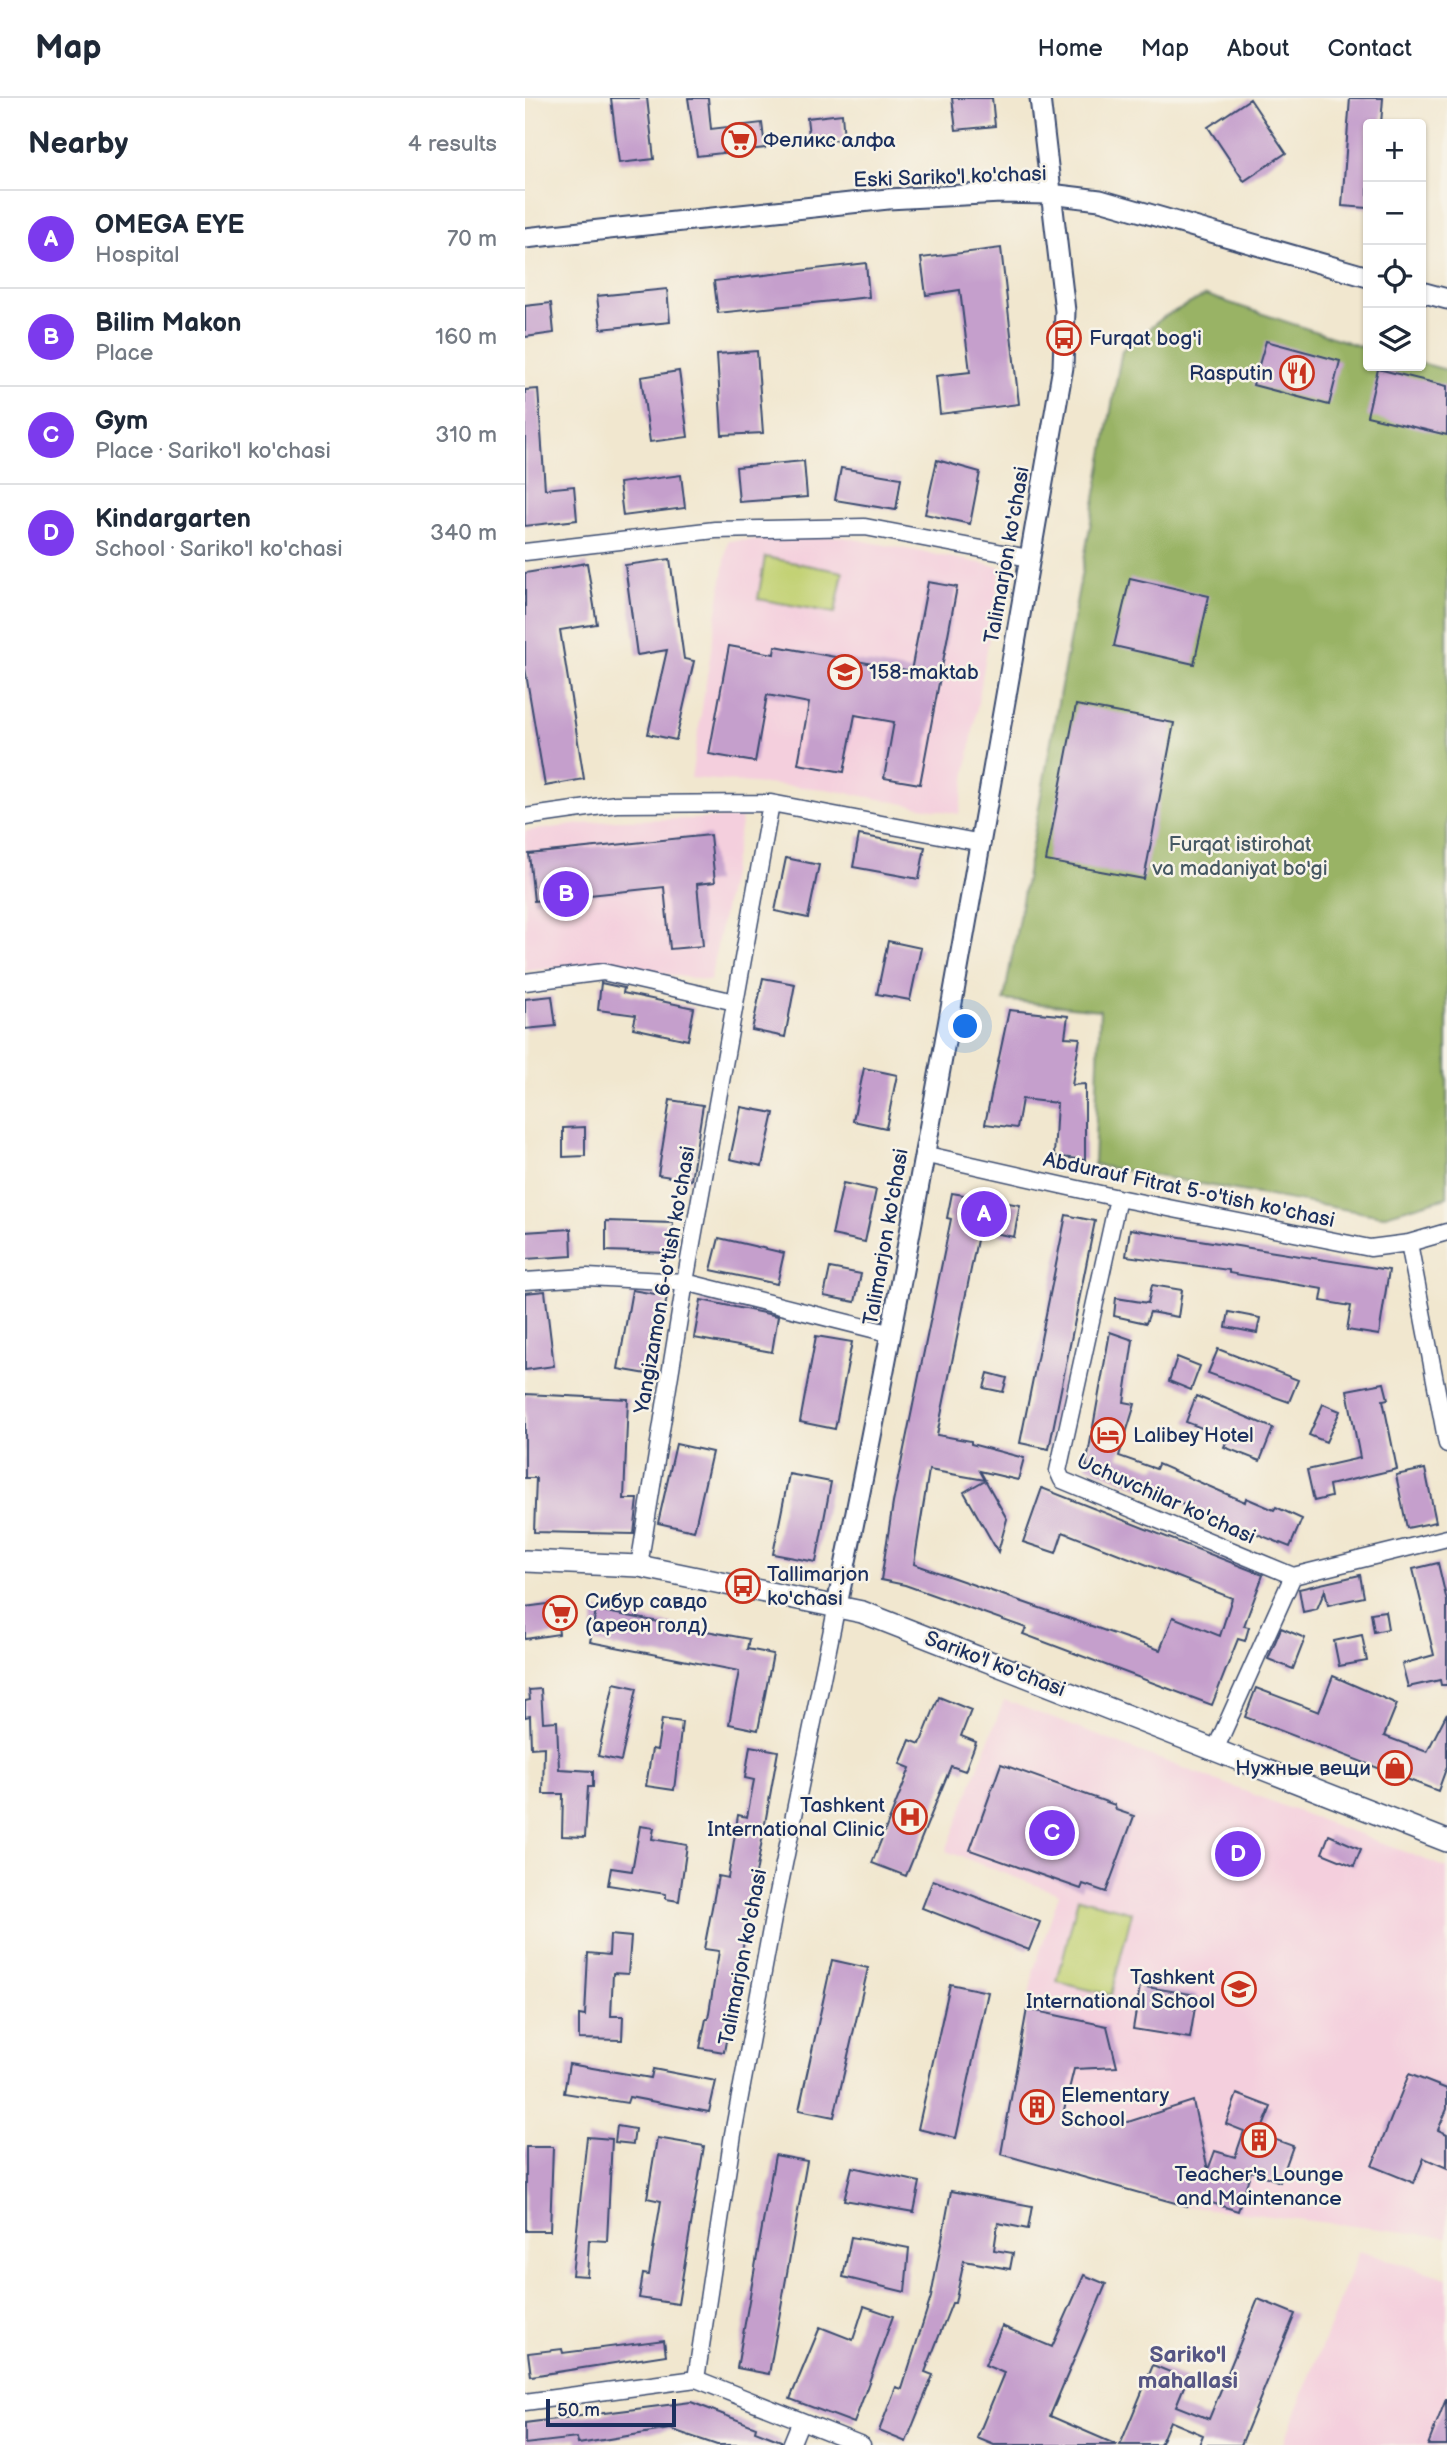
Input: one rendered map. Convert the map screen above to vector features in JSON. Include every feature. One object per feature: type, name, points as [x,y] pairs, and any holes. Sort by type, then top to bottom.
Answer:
[{"type":"main road","name":"Sariko'l ko'chasi","points":[[525,1561],[639,1566],[837,1605],[875,1616],[1447,1840]]},
{"type":"street","name":"Talimarjon ko'chasi","points":[[696,2379],[740,2095],[774,1913],[892,1334],[982,843],[1063,367],[1065,338],[1058,244],[1039,98]]},
{"type":"street","name":"Eski Sariko'l ko'chasi","points":[[525,238],[888,199],[1001,193],[1050,194],[1100,200],[1363,276]]},
{"type":"street","points":[[1426,293],[1447,299]]},
{"type":"street","points":[[525,552],[715,530],[852,527],[1030,558]]},
{"type":"street","points":[[525,817],[616,804],[771,803],[982,843]]},
{"type":"street","name":"Yangizamon 6-o'tish ko'chasi","points":[[639,1566],[685,1282],[771,803]]},
{"type":"street","points":[[525,982],[603,972],[735,1002]]},
{"type":"street","name":"Abdurauf Fitrat 5-o'tish ko'chasi","points":[[923,1154],[1118,1198],[1370,1248],[1409,1243],[1447,1232]]},
{"type":"street","name":"Uchuvchilar ko'chasi","points":[[1118,1198],[1058,1471],[1062,1480],[1293,1576]]},
{"type":"street","points":[[1409,1243],[1446,1434]]},
{"type":"street","points":[[525,1281],[587,1277],[685,1282],[892,1334]]},
{"type":"street","points":[[1215,1750],[1293,1576],[1447,1538]]},
{"type":"street","points":[[525,2402],[696,2379],[800,2423],[862,2445]]},
{"type":"street","points":[[791,2445],[800,2423]]},
{"type":"shaded area","name":"158-maktab","points":[[838,536],[1001,567],[959,814],[826,789],[691,778],[728,541]]},
{"type":"shaded area","points":[[742,818],[710,981],[598,964],[525,971],[525,831],[616,820]]},
{"type":"shaded area","name":"Tashkent International School","points":[[1004,1700],[1447,1868],[1447,2237],[1186,2206],[1001,2154],[1034,1969],[1059,1894],[946,1851]]},
{"type":"shaded area","points":[[1359,2251],[1447,2278],[1447,2445],[1283,2445]]},
{"type":"green space","name":"Furqat istirohat va madaniyat bo'gi","points":[[1206,295],[1363,347],[1363,371],[1426,371],[1426,364],[1447,370],[1447,1197],[1382,1216],[1094,1165],[1100,1010],[1004,1000],[1122,350],[1165,316]]},
{"type":"green space","points":[[765,557],[843,572],[835,613],[758,599]]},
{"type":"green space","points":[[1078,1898],[1132,1912],[1111,1995],[1057,1982]]},
{"type":"building","points":[[611,98],[647,98],[654,159],[619,163]]},
{"type":"building","points":[[688,98],[708,98],[711,129],[762,123],[765,148],[697,156]]},
{"type":"building","points":[[952,98],[992,98],[995,126],[956,130]]},
{"type":"building","points":[[1350,98],[1383,98],[1381,119],[1363,119],[1363,208],[1342,206]]},
{"type":"building","points":[[1250,99],[1286,153],[1244,181],[1208,127]]},
{"type":"building","points":[[842,114],[844,139],[810,143],[807,118]]},
{"type":"building","points":[[1001,248],[1019,404],[940,414],[936,376],[970,372],[960,290],[926,295],[921,258]]},
{"type":"building","points":[[866,263],[869,297],[718,313],[714,281]]},
{"type":"building","points":[[667,289],[670,322],[601,329],[597,296]]},
{"type":"building","points":[[551,303],[554,333],[525,337],[525,306]]},
{"type":"building","name":"Rasputin","points":[[1266,341],[1340,361],[1329,405],[1253,385]]},
{"type":"building","points":[[757,351],[763,433],[722,435],[717,354]]},
{"type":"building","points":[[679,371],[688,437],[650,442],[641,377]]},
{"type":"building","points":[[1378,371],[1447,386],[1447,435],[1367,416]]},
{"type":"building","points":[[538,389],[545,489],[574,486],[577,520],[525,526],[525,390]]},
{"type":"building","points":[[937,460],[980,472],[970,524],[925,514]]},
{"type":"building","points":[[804,461],[807,497],[739,502],[736,467]]},
{"type":"building","points":[[841,468],[901,478],[896,510],[835,500]]},
{"type":"building","points":[[681,475],[685,508],[623,516],[619,483]]},
{"type":"building","points":[[670,559],[684,659],[694,661],[676,740],[648,734],[667,650],[637,655],[625,565]]},
{"type":"building","points":[[587,563],[597,624],[560,630],[584,779],[545,786],[525,668],[525,573]]},
{"type":"building","points":[[1130,578],[1209,596],[1194,664],[1114,646]]},
{"type":"building","points":[[928,582],[957,587],[920,784],[884,778],[894,722],[855,715],[844,772],[798,764],[809,703],[767,695],[755,762],[709,754],[729,646],[774,654],[775,646],[911,671]]},
{"type":"building","points":[[1076,705],[1174,723],[1144,879],[1046,861]]},
{"type":"building","points":[[710,835],[715,882],[697,884],[703,946],[670,949],[664,887],[534,901],[529,854]]},
{"type":"building","points":[[859,835],[925,847],[919,879],[853,867]]},
{"type":"building","points":[[786,858],[819,865],[808,918],[775,911]]},
{"type":"building","points":[[888,941],[921,948],[910,1000],[877,994]]},
{"type":"building","points":[[763,978],[795,984],[785,1037],[752,1030]]},
{"type":"building","points":[[601,983],[624,988],[623,993],[694,1008],[688,1040],[633,1028],[636,1015],[598,1010]]},
{"type":"building","points":[[552,996],[556,1026],[525,1029],[525,999]]},
{"type":"building","points":[[1009,1010],[1068,1016],[1065,1037],[1080,1038],[1072,1085],[1085,1084],[1085,1160],[1054,1156],[1057,1103],[1022,1099],[1017,1128],[985,1124]]},
{"type":"building","points":[[864,1068],[897,1075],[886,1128],[853,1121]]},
{"type":"building","points":[[670,1100],[703,1105],[691,1180],[658,1175]]},
{"type":"building","points":[[741,1107],[774,1113],[762,1166],[730,1159]]},
{"type":"building","points":[[585,1127],[585,1156],[563,1157],[563,1128]]},
{"type":"building","points":[[843,1183],[876,1190],[865,1242],[832,1235]]},
{"type":"building","points":[[952,1193],[1020,1205],[1014,1237],[979,1230],[937,1435],[971,1441],[971,1444],[1024,1458],[1018,1480],[980,1471],[1007,1519],[998,1552],[964,1492],[985,1480],[929,1470],[914,1564],[1160,1650],[1173,1617],[1220,1636],[1232,1598],[1063,1532],[1056,1553],[1023,1542],[1042,1488],[1263,1575],[1244,1626],[1249,1627],[1245,1641],[1238,1639],[1212,1705],[1023,1634],[1026,1628],[905,1585],[881,1580],[893,1503],[951,1219],[947,1218]]},
{"type":"building","points":[[1066,1215],[1095,1221],[1049,1449],[1020,1443]]},
{"type":"building","points":[[606,1221],[673,1223],[671,1253],[606,1251]]},
{"type":"building","points":[[571,1229],[572,1256],[525,1259],[525,1232]]},
{"type":"building","points":[[1130,1229],[1389,1270],[1379,1335],[1347,1330],[1351,1306],[1321,1301],[1323,1289],[1229,1273],[1229,1270],[1126,1256]]},
{"type":"building","points":[[719,1238],[784,1253],[777,1284],[711,1270]]},
{"type":"building","points":[[830,1268],[861,1274],[855,1302],[824,1296]]},
{"type":"building","points":[[1152,1285],[1182,1290],[1178,1317],[1150,1312],[1146,1323],[1114,1316],[1116,1298],[1148,1303]]},
{"type":"building","points":[[632,1290],[667,1296],[653,1375],[618,1369]]},
{"type":"building","points":[[545,1291],[554,1366],[525,1370],[525,1293]]},
{"type":"building","points":[[701,1300],[778,1316],[772,1352],[694,1338]]},
{"type":"building","points":[[1229,1312],[1260,1318],[1257,1333],[1226,1327]]},
{"type":"building","points":[[1110,1332],[1133,1340],[1124,1402],[1135,1404],[1119,1456],[1156,1469],[1158,1464],[1245,1502],[1246,1498],[1274,1510],[1276,1507],[1302,1519],[1290,1547],[1086,1466]]},
{"type":"building","points":[[816,1336],[852,1342],[835,1429],[800,1422]]},
{"type":"building","points":[[1218,1349],[1298,1380],[1289,1402],[1208,1373]]},
{"type":"building","points":[[1177,1357],[1200,1366],[1191,1390],[1169,1381]]},
{"type":"building","points":[[988,1373],[1007,1378],[1003,1392],[984,1388]]},
{"type":"building","points":[[1384,1383],[1388,1399],[1383,1400],[1397,1469],[1329,1485],[1331,1497],[1314,1501],[1307,1470],[1360,1458],[1347,1390]]},
{"type":"building","points":[[525,1394],[628,1399],[624,1499],[638,1499],[634,1534],[534,1532],[536,1478],[525,1478]]},
{"type":"building","points":[[1196,1396],[1273,1428],[1260,1461],[1224,1447],[1228,1438],[1186,1422]]},
{"type":"building","points":[[1323,1404],[1340,1411],[1326,1442],[1309,1435]]},
{"type":"building","points":[[676,1444],[712,1452],[694,1531],[658,1523]]},
{"type":"building","points":[[1425,1469],[1436,1522],[1407,1528],[1396,1475]]},
{"type":"building","points":[[789,1474],[831,1482],[816,1562],[773,1554]]},
{"type":"building","points":[[1438,1563],[1447,1601],[1447,1685],[1441,1685],[1440,1680],[1408,1687],[1402,1664],[1434,1655],[1413,1569]]},
{"type":"building","points":[[1360,1575],[1364,1597],[1328,1605],[1325,1590],[1317,1609],[1303,1612],[1299,1589]]},
{"type":"building","points":[[555,1603],[559,1634],[525,1639],[525,1607]]},
{"type":"building","points":[[596,1610],[749,1639],[747,1649],[773,1654],[758,1730],[729,1724],[739,1671],[590,1642]]},
{"type":"building","points":[[1385,1611],[1388,1629],[1374,1632],[1371,1613]]},
{"type":"building","points":[[1281,1628],[1305,1638],[1293,1669],[1268,1659]]},
{"type":"building","points":[[1362,1635],[1367,1661],[1339,1666],[1334,1641]]},
{"type":"building","points":[[1333,1676],[1397,1704],[1384,1736],[1427,1752],[1447,1713],[1447,1766],[1438,1791],[1245,1717],[1256,1688],[1319,1712]]},
{"type":"building","points":[[614,1683],[637,1688],[621,1761],[598,1756]]},
{"type":"building","points":[[541,1689],[543,1722],[557,1721],[559,1769],[593,1771],[593,1787],[588,1787],[585,1837],[562,1836],[563,1794],[543,1794],[544,1747],[531,1748],[530,1716],[525,1717],[525,1701],[530,1700],[529,1690]]},
{"type":"building","name":"Tashkent International Clinic","points":[[939,1697],[971,1710],[961,1736],[976,1742],[965,1771],[951,1766],[906,1876],[872,1863],[910,1768],[900,1764],[910,1740],[920,1744]]},
{"type":"building","points":[[662,1719],[682,1722],[674,1790],[646,1786],[652,1749],[657,1750]]},
{"type":"building","points":[[750,1746],[778,1751],[724,2052],[700,2048],[708,2019],[719,1951],[704,1949],[718,1876],[728,1878],[738,1815],[747,1817],[754,1780],[745,1778]]},
{"type":"building","points":[[1001,1764],[1115,1805],[1116,1810],[1134,1816],[1106,1892],[1083,1884],[1081,1889],[970,1850]]},
{"type":"building","points":[[640,1826],[654,1828],[652,1839],[687,1845],[679,1901],[666,1899],[666,1894],[608,1885],[611,1868],[632,1871]]},
{"type":"building","points":[[1329,1835],[1361,1849],[1354,1866],[1322,1853]]},
{"type":"building","points":[[933,1880],[1040,1922],[1029,1950],[922,1908]]},
{"type":"building","points":[[610,1935],[631,1937],[628,1974],[613,1973],[611,2016],[623,2016],[622,2040],[579,2039],[579,2015],[585,2016],[588,1953],[609,1955]]},
{"type":"building","points":[[832,1960],[868,1968],[834,2117],[799,2110]]},
{"type":"building","points":[[950,1984],[988,1992],[956,2138],[918,2129]]},
{"type":"building","points":[[1140,1986],[1197,1995],[1190,2038],[1133,2029]]},
{"type":"building","name":"Elementary School","points":[[1027,2009],[1107,2026],[1117,2067],[1074,2069],[1063,2114],[1128,2122],[1193,2101],[1208,2170],[1215,2151],[1235,2157],[1244,2131],[1226,2124],[1237,2094],[1271,2107],[1260,2134],[1293,2146],[1280,2182],[1251,2171],[1238,2211],[1189,2196],[1186,2206],[1001,2154]]},
{"type":"building","points":[[569,2064],[651,2078],[653,2069],[716,2081],[709,2112],[629,2097],[627,2103],[564,2093]]},
{"type":"building","points":[[1409,2074],[1447,2089],[1447,2109],[1438,2130],[1447,2134],[1447,2168],[1424,2158],[1414,2183],[1372,2166]]},
{"type":"building","points":[[617,2126],[635,2129],[633,2144],[615,2142]]},
{"type":"building","points":[[587,2137],[612,2139],[607,2241],[589,2240],[587,2276],[572,2275]]},
{"type":"building","points":[[657,2138],[704,2146],[678,2304],[639,2298],[643,2274],[649,2275],[661,2201],[647,2198]]},
{"type":"building","points":[[526,2147],[553,2147],[550,2231],[526,2231]]},
{"type":"building","points":[[775,2155],[807,2161],[769,2374],[737,2368]]},
{"type":"building","points":[[852,2167],[920,2182],[914,2212],[844,2200]]},
{"type":"building","points":[[951,2191],[1032,2206],[1028,2229],[998,2223],[994,2250],[1013,2253],[1010,2269],[964,2261],[955,2303],[952,2303],[925,2372],[933,2375],[906,2442],[879,2431],[896,2387],[902,2389],[931,2297]]},
{"type":"building","points":[[851,2237],[909,2248],[905,2292],[843,2277]]},
{"type":"building","points":[[1084,2275],[1106,2284],[1050,2416],[1117,2445],[994,2445],[977,2438],[1004,2373],[985,2365],[1002,2326],[1052,2347]]},
{"type":"building","points":[[1258,2299],[1295,2314],[1241,2445],[1199,2445],[1203,2435],[1170,2421],[1160,2445],[1120,2445],[1153,2365],[1187,2379],[1176,2406],[1209,2419]]},
{"type":"building","points":[[864,2306],[893,2316],[854,2423],[790,2399],[820,2327],[853,2340]]},
{"type":"building","points":[[664,2340],[666,2355],[531,2376],[528,2353],[562,2349],[563,2353]]},
{"type":"building","points":[[1446,2399],[1447,2445],[1428,2445]]},
{"type":"building","points":[[691,2402],[756,2427],[755,2431],[781,2441],[781,2445],[717,2445],[670,2429],[578,2444],[577,2438],[525,2444],[525,2423]]},
{"type":"place","name":"Феликс алфа","points":[[739,140]]},
{"type":"place","name":"Furqat bog'i","points":[[1064,338]]},
{"type":"place","name":"Rasputin","points":[[1297,373]]},
{"type":"place","name":"158-maktab","points":[[845,672]]},
{"type":"place","name":"Bilim Makon","points":[[566,894]]},
{"type":"place","name":"OMEGA EYE","points":[[984,1214]]},
{"type":"place","name":"Lalibey Hotel","points":[[1108,1435]]},
{"type":"place","name":"Tallimarjon ko'chasi","points":[[743,1586]]},
{"type":"place","name":"Сибур савдо (ареон голд)","points":[[560,1613]]},
{"type":"place","name":"Нужные вещи","points":[[1395,1768]]},
{"type":"place","name":"Tashkent International Clinic","points":[[910,1817]]},
{"type":"place","name":"Gym","points":[[1052,1833]]},
{"type":"place","name":"Kindargarten","points":[[1238,1854]]},
{"type":"place","name":"Tashkent International School","points":[[1239,1989]]},
{"type":"place","name":"Elementary School","points":[[1037,2107]]},
{"type":"place","name":"Teacher's Lounge and Maintenance","points":[[1259,2140]]},
{"type":"district","name":"Sariko'l mahallasi","points":[[1188,2368]]}]
